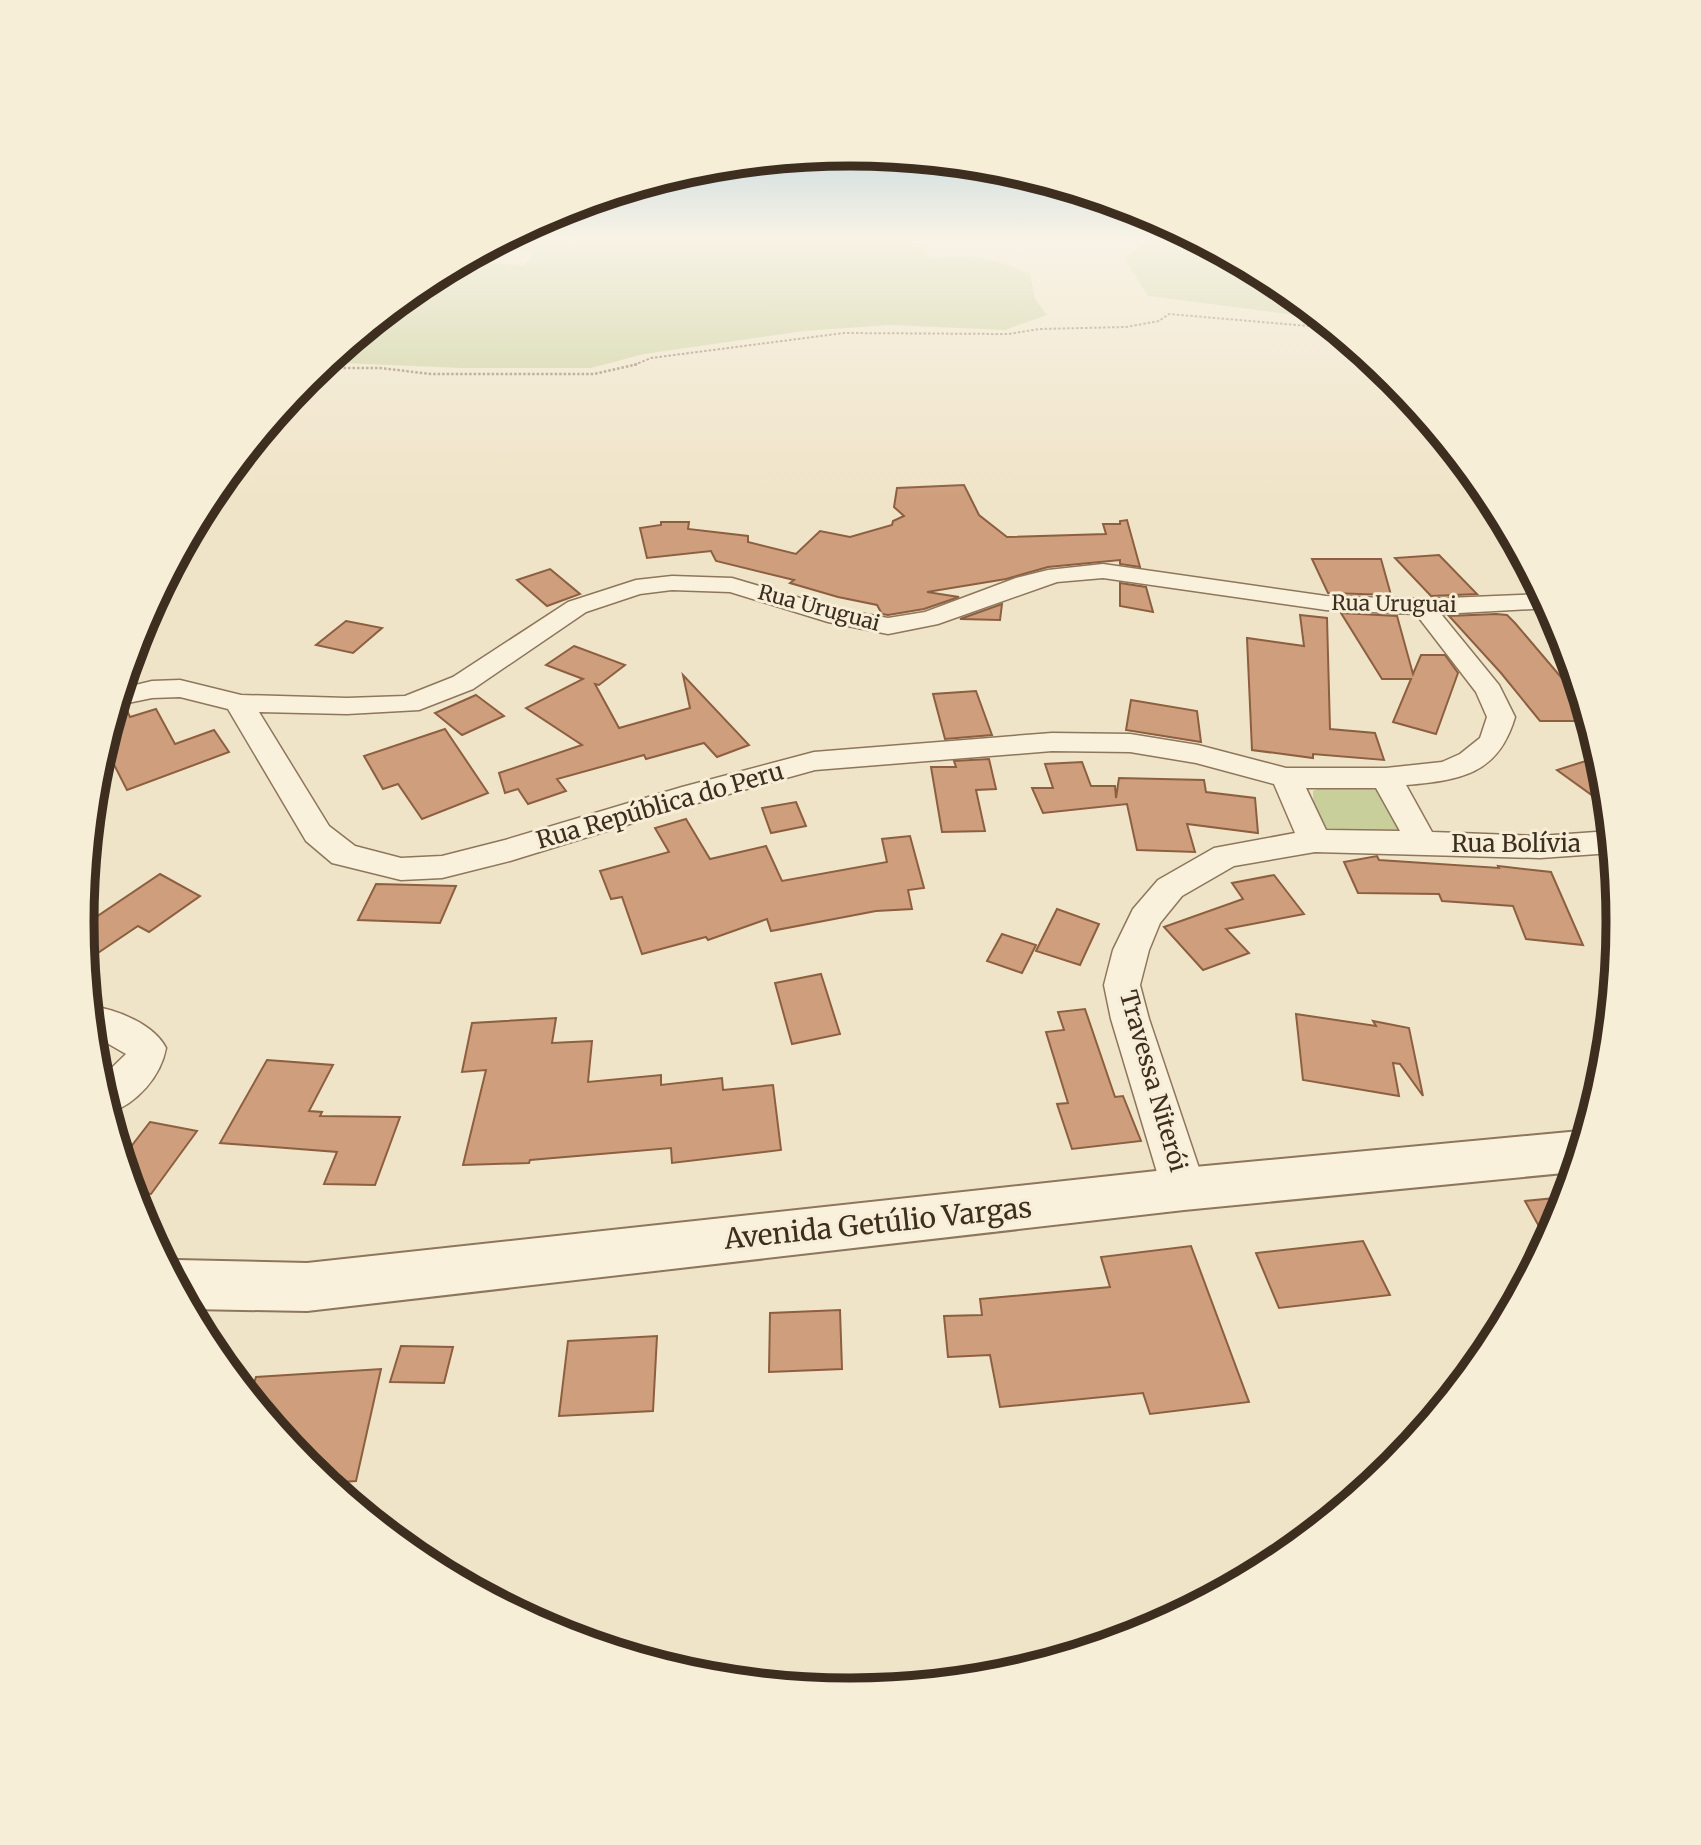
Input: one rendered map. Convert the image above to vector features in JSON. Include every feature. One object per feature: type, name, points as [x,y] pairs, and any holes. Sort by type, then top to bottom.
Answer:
[{"type":"street","name":"Rua Uruguai","points":[[239,703],[347,706],[409,704],[463,683],[577,607],[636,587],[672,583],[732,585],[837,617],[888,626],[940,616],[1025,583],[1056,575],[1103,571],[1326,603],[1423,607],[1535,602]]},
{"type":"street","name":"Rua República do Peru","points":[[239,703],[317,833],[344,855],[401,869],[442,867],[510,850],[693,794],[814,761],[1052,742],[1130,743],[1198,754],[1286,778],[1386,778],[1439,772],[1476,758],[1493,742],[1501,717],[1489,691],[1423,607]]},
{"type":"street","points":[[130,695],[176,687],[197,690],[239,703]]},
{"type":"street","points":[[1286,778],[1315,841]]},
{"type":"street","points":[[1386,778],[1422,842]]},
{"type":"street","name":"Travessa Niterói","points":[[1184,1189],[1130,1020],[1122,985],[1131,950],[1145,918],[1170,888],[1226,856],[1315,841],[1422,842]]},
{"type":"street","name":"Rua Bolívia","points":[[1422,842],[1523,848],[1602,843]]},
{"type":"street","points":[[101,1023],[112,1026],[147,1048],[146,1060],[114,1091]]},
{"type":"street","name":"Avenida Getúlio Vargas","points":[[187,1284],[307,1287],[1184,1189],[1570,1153]]},
{"type":"path","points":[[337,368],[431,374],[594,374],[614,367],[633,366],[651,358],[741,344],[837,336],[845,332],[1009,334],[1040,329],[1140,324]]},
{"type":"path","points":[[1295,324],[1315,326]]},
{"type":"green space","points":[[389,324],[1022,324],[1005,330],[890,325],[804,331],[644,354],[591,368],[461,368],[343,363]]},
{"type":"green space","points":[[1322,787],[1374,789],[1384,793],[1401,828],[1394,834],[1363,835],[1337,834],[1327,830],[1319,822],[1315,809],[1313,791]]},
{"type":"building","points":[[964,485],[979,515],[1007,537],[1106,534],[1103,524],[1120,524],[1120,521],[1127,520],[1140,567],[1120,564],[1120,560],[1048,567],[1006,579],[927,592],[959,597],[924,609],[888,615],[882,614],[877,605],[838,597],[790,583],[794,580],[716,561],[711,551],[647,558],[640,528],[661,525],[661,522],[689,522],[688,529],[748,536],[748,542],[796,554],[820,531],[850,537],[892,525],[893,521],[904,516],[894,507],[897,488]]},
{"type":"building","points":[[1439,555],[1477,594],[1431,596],[1395,558]]},
{"type":"building","points":[[1312,559],[1381,559],[1391,595],[1328,593]]},
{"type":"building","points":[[550,569],[580,594],[547,606],[517,580]]},
{"type":"building","points":[[1120,583],[1146,587],[1153,612],[1120,606]]},
{"type":"building","points":[[1002,604],[1000,620],[960,619]]},
{"type":"building","points":[[1341,613],[1397,616],[1413,674],[1421,655],[1445,655],[1458,673],[1436,734],[1393,722],[1411,679],[1382,679]]},
{"type":"building","points":[[1300,615],[1327,618],[1330,729],[1375,733],[1384,760],[1313,754],[1313,758],[1252,750],[1247,638],[1304,646]]},
{"type":"building","points":[[1507,615],[1568,685],[1579,721],[1540,721],[1449,616]]},
{"type":"building","points":[[346,621],[382,628],[353,653],[316,645]]},
{"type":"building","points":[[574,646],[625,665],[599,685],[595,684],[619,728],[690,708],[683,675],[749,745],[717,757],[704,743],[646,759],[644,755],[557,779],[566,791],[528,804],[518,789],[505,793],[499,773],[582,745],[526,708],[583,679],[546,665]]},
{"type":"building","points":[[976,691],[992,735],[945,739],[933,694]]},
{"type":"building","points":[[476,695],[504,716],[462,735],[435,713]]},
{"type":"building","points":[[1131,700],[1197,711],[1201,742],[1126,730]]},
{"type":"building","points":[[126,708],[130,717],[156,709],[175,744],[214,730],[229,752],[127,790],[112,761]]},
{"type":"building","points":[[445,729],[488,793],[422,819],[398,784],[383,789],[364,756]]},
{"type":"building","points":[[989,759],[996,789],[976,790],[985,831],[942,832],[931,767],[956,767],[954,761]]},
{"type":"building","points":[[1589,760],[1596,798],[1557,770]]},
{"type":"building","points":[[1082,762],[1091,786],[1115,786],[1116,798],[1119,778],[1204,780],[1206,792],[1255,798],[1258,833],[1187,824],[1195,852],[1137,850],[1127,804],[1043,813],[1032,788],[1053,788],[1045,764]]},
{"type":"building","points":[[796,802],[806,826],[771,833],[762,808]]},
{"type":"building","points":[[686,819],[710,859],[766,846],[782,881],[887,862],[882,839],[910,836],[924,888],[908,890],[912,909],[876,911],[771,931],[767,919],[708,940],[706,937],[642,954],[622,897],[611,899],[600,871],[669,852],[655,828]]},
{"type":"building","points":[[1377,856],[1379,860],[1499,868],[1498,866],[1551,872],[1583,945],[1526,939],[1513,906],[1442,901],[1439,894],[1358,893],[1344,862]]},
{"type":"building","points":[[160,874],[200,896],[149,932],[138,926],[95,955],[94,916]]},
{"type":"building","points":[[1274,875],[1304,914],[1226,929],[1249,953],[1203,970],[1164,927],[1243,899],[1232,883]]},
{"type":"building","points":[[376,884],[456,886],[440,923],[358,920]]},
{"type":"building","points":[[1057,909],[1099,924],[1080,965],[1036,951]]},
{"type":"building","points":[[1002,934],[1036,945],[1022,973],[987,961]]},
{"type":"building","points":[[821,974],[840,1034],[792,1044],[775,983]]},
{"type":"building","points":[[1085,1009],[1115,1097],[1123,1096],[1141,1141],[1072,1149],[1057,1104],[1068,1103],[1046,1032],[1064,1030],[1058,1012]]},
{"type":"building","points":[[1296,1014],[1376,1026],[1373,1021],[1409,1028],[1423,1096],[1400,1064],[1393,1063],[1399,1096],[1303,1080]]},
{"type":"building","points":[[556,1018],[552,1043],[592,1041],[588,1082],[661,1075],[661,1085],[722,1078],[723,1090],[773,1085],[781,1150],[672,1163],[671,1148],[530,1160],[529,1163],[463,1165],[486,1070],[462,1072],[472,1023]]},
{"type":"building","points":[[267,1060],[333,1065],[309,1111],[322,1112],[320,1116],[400,1117],[375,1185],[324,1184],[337,1152],[220,1143]]},
{"type":"building","points":[[150,1122],[197,1131],[151,1194],[145,1193],[130,1149]]},
{"type":"building","points":[[1554,1198],[1541,1230],[1525,1201]]},
{"type":"building","points":[[1363,1241],[1390,1295],[1279,1308],[1256,1253]]},
{"type":"building","points":[[1191,1246],[1249,1402],[1150,1414],[1143,1393],[1000,1407],[990,1355],[948,1357],[944,1316],[982,1315],[980,1299],[1110,1287],[1101,1257]]},
{"type":"building","points":[[840,1310],[842,1369],[769,1372],[770,1313]]},
{"type":"building","points":[[657,1336],[653,1411],[559,1416],[568,1341]]},
{"type":"building","points":[[401,1346],[453,1347],[444,1383],[390,1382]]},
{"type":"building","points":[[381,1369],[356,1481],[342,1482],[316,1457],[253,1386],[256,1377]]}]
